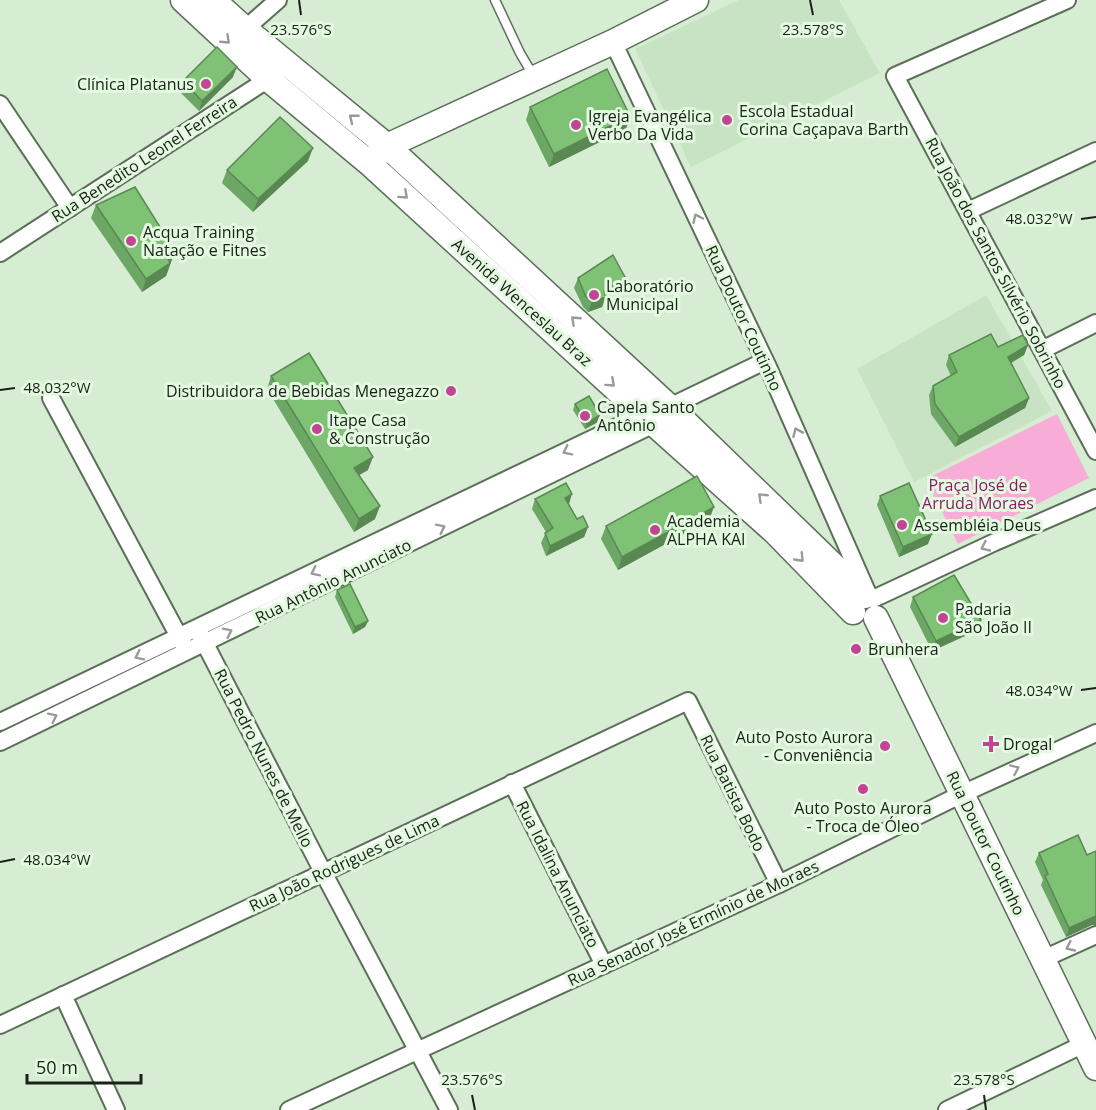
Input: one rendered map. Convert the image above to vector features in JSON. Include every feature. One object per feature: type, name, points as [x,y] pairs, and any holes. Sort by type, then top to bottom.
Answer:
[{"type":"main road","name":"Avenida Wenceslau Braz","points":[[183,0],[268,80],[515,280]]},
{"type":"main road","name":"Avenida Wenceslau Braz","points":[[213,0],[387,146],[515,280],[657,414],[776,533],[867,604]]},
{"type":"main road","points":[[369,163],[387,146],[613,42],[696,0]]},
{"type":"main road","name":"Rua Doutor Coutinho","points":[[867,604],[1096,1068]]},
{"type":"street","points":[[245,29],[278,0]]},
{"type":"street","name":"Rua João dos Santos Silvério Sobrinho","points":[[1067,0],[895,76],[1096,451]]},
{"type":"street","name":"Rua Doutor Coutinho","points":[[613,42],[765,361],[867,604]]},
{"type":"street","name":"Rua Benedito Leonel Ferreira","points":[[0,253],[289,66]]},
{"type":"street","points":[[0,104],[70,208]]},
{"type":"street","points":[[968,211],[1096,151]]},
{"type":"street","points":[[1042,350],[1096,323]]},
{"type":"street","name":"Rua Antônio Anunciato","points":[[0,722],[179,636],[381,548],[765,361]]},
{"type":"street","points":[[51,399],[187,652]]},
{"type":"street","points":[[867,604],[995,542],[1096,498]]},
{"type":"street","name":"Rua Antônio Anunciato","points":[[0,741],[205,643],[381,548]]},
{"type":"street","name":"Rua Pedro Nunes de Mello","points":[[197,628],[449,1110]]},
{"type":"street","name":"Rua João Rodrigues de Lima","points":[[0,1025],[688,701]]},
{"type":"street","name":"Rua Batista Bodo","points":[[688,701],[779,884]]},
{"type":"street","name":"Rua Senador José Ermínio de Moraes","points":[[289,1110],[779,884],[962,794],[1096,733]]},
{"type":"street","name":"Rua Idalina Anunciato","points":[[512,783],[604,965]]},
{"type":"street","points":[[1043,959],[1096,935]]},
{"type":"street","points":[[63,995],[116,1110]]},
{"type":"street","points":[[947,1110],[1084,1044]]},
{"type":"lane","points":[[495,0],[520,53],[535,78]]},
{"type":"shaded area","name":"Escola Estadual Corina Caçapava Barth","points":[[739,0],[839,0],[880,73],[691,167],[635,49]]},
{"type":"shaded area","points":[[986,295],[1052,411],[914,482],[857,369]]},
{"type":"green space","name":"Praça José de Arruda Moraes","points":[[1057,414],[1089,478],[958,544],[926,479]]},
{"type":"building","name":"Clínica Platanus","points":[[217,47],[237,67],[202,101],[183,81]]},
{"type":"building","name":"Igreja Evangélica Verbo Da Vida","points":[[607,69],[630,116],[554,154],[530,107]]},
{"type":"building","points":[[280,117],[313,148],[258,199],[227,170]]},
{"type":"building","name":"Acqua Training Natação e Fitnes","points":[[135,187],[175,251],[167,257],[170,263],[146,279],[96,205]]},
{"type":"building","name":"Laboratório Municipal","points":[[613,255],[626,279],[604,291],[606,297],[592,302],[586,297],[578,278]]},
{"type":"building","points":[[991,334],[998,347],[1023,335],[1028,345],[1008,357],[1029,398],[959,437],[935,404],[933,386],[957,372],[949,355]]},
{"type":"building","name":"Itape Casa & Construção","points":[[309,353],[373,457],[354,468],[380,506],[359,519],[271,376]]},
{"type":"building","points":[[589,396],[600,415],[587,423],[575,404]]},
{"type":"building","name":"Academia ALPHA KAI","points":[[697,476],[714,507],[622,557],[606,526]]},
{"type":"building","points":[[566,483],[572,494],[565,498],[577,519],[583,516],[588,527],[550,546],[545,533],[553,528],[535,499]]},
{"type":"building","name":"Assembléia Deus","points":[[909,483],[932,534],[903,547],[880,496]]},
{"type":"building","name":"Padaria São João II","points":[[954,575],[981,620],[936,641],[913,597]]},
{"type":"building","points":[[350,584],[368,621],[355,627],[337,590]]},
{"type":"building","points":[[1078,835],[1087,855],[1096,851],[1096,916],[1069,928],[1045,876],[1048,874],[1039,853]]},
{"type":"place","name":"Clínica Platanus","points":[[206,84]]},
{"type":"place","name":"Escola Estadual Corina Caçapava Barth","points":[[727,120]]},
{"type":"place","name":"Igreja Evangélica Verbo Da Vida","points":[[576,125]]},
{"type":"place","name":"Acqua Training Natação e Fitnes","points":[[131,241]]},
{"type":"place","name":"Laboratório Municipal","points":[[594,295]]},
{"type":"place","name":"Distribuidora de Bebidas Menegazzo","points":[[451,391]]},
{"type":"place","name":"Capela Santo Antônio","points":[[585,416]]},
{"type":"place","name":"Itape Casa & Construção","points":[[317,429]]},
{"type":"place","name":"Assembléia Deus","points":[[902,525]]},
{"type":"place","name":"Academia ALPHA KAI","points":[[655,530]]},
{"type":"place","name":"Padaria São João II","points":[[943,618]]},
{"type":"place","name":"Brunhera","points":[[856,649]]},
{"type":"place","name":"Drogal","points":[[991,744]]},
{"type":"place","name":"Auto Posto Aurora - Conveniência","points":[[885,746]]},
{"type":"place","name":"Auto Posto Aurora - Troca de Óleo","points":[[863,789]]}]
